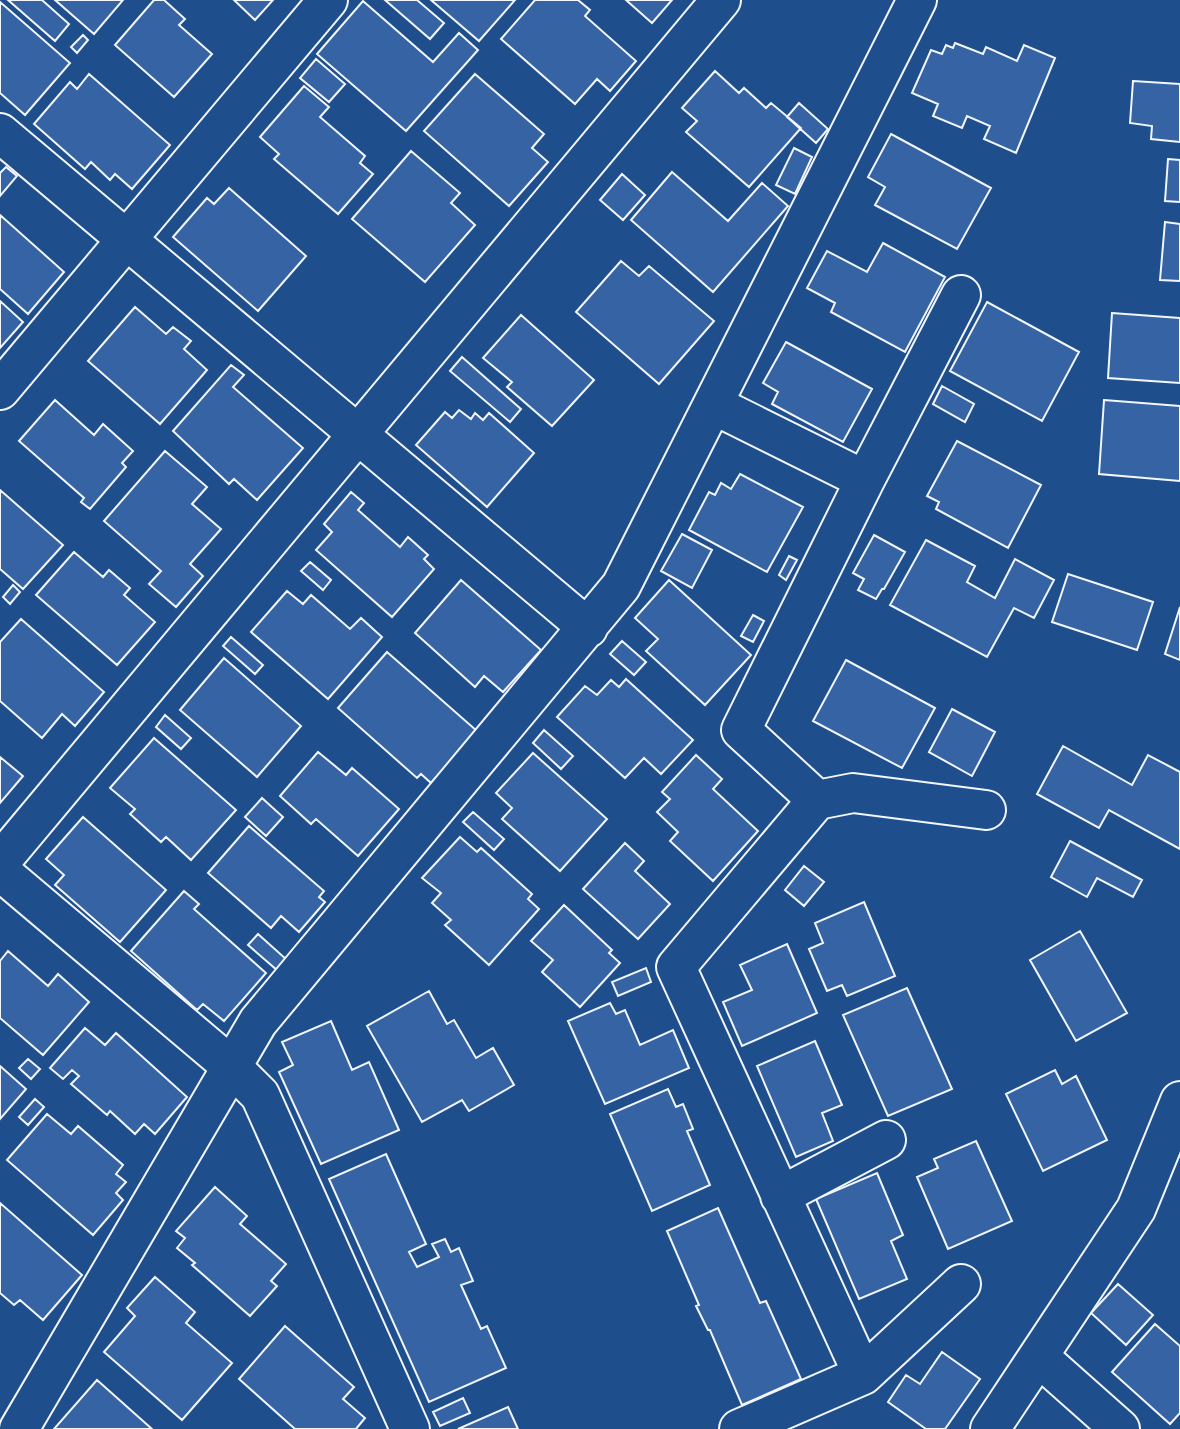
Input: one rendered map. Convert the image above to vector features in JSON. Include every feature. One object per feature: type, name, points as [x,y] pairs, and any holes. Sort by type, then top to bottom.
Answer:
[{"type":"street","points":[[0,390],[328,0]]},
{"type":"street","points":[[0,862],[721,0]]},
{"type":"street","points":[[19,1429],[258,1022],[621,586],[917,0]]},
{"type":"street","points":[[0,133],[588,628]]},
{"type":"street","points":[[817,800],[741,730],[961,295]]},
{"type":"street","points":[[714,405],[866,480]]},
{"type":"street","points":[[863,1375],[676,967],[817,800],[853,793],[986,810]]},
{"type":"street","points":[[0,872],[232,1067],[260,1095],[407,1427]]},
{"type":"street","points":[[990,1429],[1136,1209],[1176,1121]]},
{"type":"street","points":[[780,1196],[886,1140]]},
{"type":"street","points":[[739,1429],[863,1375],[961,1284]]},
{"type":"street","points":[[1040,1357],[1120,1429]]},
{"type":"building","points":[[8,0],[42,0],[69,24],[55,41]]},
{"type":"building","points":[[55,0],[123,0],[94,34]]},
{"type":"building","points":[[154,0],[164,0],[185,19],[179,25],[212,54],[174,97],[115,45]]},
{"type":"building","points":[[234,0],[273,0],[255,20]]},
{"type":"building","points":[[385,0],[417,0],[444,23],[430,39]]},
{"type":"building","points":[[431,0],[515,0],[479,41]]},
{"type":"building","points":[[535,0],[578,0],[590,10],[585,16],[636,61],[610,91],[597,79],[575,104],[501,39]]},
{"type":"building","points":[[626,0],[672,0],[652,23]]},
{"type":"building","points":[[363,1],[433,62],[459,33],[478,50],[406,131],[317,54]]},
{"type":"building","points":[[0,2],[70,63],[25,115],[0,93]]},
{"type":"building","points":[[83,35],[88,40],[77,53],[71,47]]},
{"type":"building","points":[[955,43],[983,54],[986,47],[1017,61],[1024,45],[1055,58],[1016,153],[984,139],[990,126],[967,116],[962,128],[933,116],[938,104],[912,93],[931,50],[942,54],[946,45],[953,48]]},
{"type":"building","points":[[316,59],[345,84],[329,102],[300,78]]},
{"type":"building","points":[[715,71],[739,93],[744,88],[766,108],[771,103],[801,128],[749,187],[686,132],[697,121],[682,108]]},
{"type":"building","points":[[89,74],[170,145],[132,189],[115,174],[110,180],[91,162],[85,169],[34,124],[70,82],[77,89]]},
{"type":"building","points":[[475,74],[544,134],[532,148],[548,162],[509,206],[424,131]]},
{"type":"building","points":[[1133,81],[1180,84],[1180,142],[1151,139],[1152,126],[1130,123]]},
{"type":"building","points":[[304,86],[329,107],[320,117],[365,156],[360,163],[373,174],[338,214],[274,159],[279,154],[260,137]]},
{"type":"building","points":[[799,103],[828,129],[816,143],[787,117]]},
{"type":"building","points":[[891,134],[991,188],[957,249],[875,205],[885,187],[868,177]]},
{"type":"building","points":[[794,148],[812,157],[795,194],[776,185]]},
{"type":"building","points":[[411,151],[460,193],[451,203],[475,225],[425,282],[352,219]]},
{"type":"building","points":[[1168,159],[1180,160],[1180,202],[1165,201]]},
{"type":"building","points":[[6,167],[17,176],[0,196],[0,173]]},
{"type":"building","points":[[672,172],[728,221],[762,183],[788,206],[713,292],[631,220]]},
{"type":"building","points":[[622,174],[645,195],[623,220],[600,200]]},
{"type":"building","points":[[229,188],[306,256],[258,311],[173,237],[207,198],[214,204]]},
{"type":"building","points":[[0,215],[64,272],[28,314],[0,289]]},
{"type":"building","points":[[1165,222],[1180,224],[1180,281],[1160,280]]},
{"type":"building","points":[[883,243],[945,277],[905,352],[831,312],[835,303],[807,288],[827,251],[867,272]]},
{"type":"building","points":[[621,261],[639,276],[649,266],[714,321],[659,384],[576,312]]},
{"type":"building","points":[[0,301],[23,322],[0,348]]},
{"type":"building","points":[[987,302],[1079,352],[1042,421],[950,371]]},
{"type":"building","points":[[135,307],[166,334],[173,327],[191,341],[184,349],[207,370],[160,424],[88,361]]},
{"type":"building","points":[[1112,313],[1180,318],[1180,383],[1108,378]]},
{"type":"building","points":[[521,315],[594,380],[552,426],[507,387],[512,382],[483,358]]},
{"type":"building","points":[[786,342],[872,389],[843,442],[772,404],[778,392],[763,383]]},
{"type":"building","points":[[462,357],[521,409],[510,422],[450,371]]},
{"type":"building","points":[[231,365],[244,375],[233,387],[303,448],[257,500],[234,479],[229,484],[173,431]]},
{"type":"building","points":[[942,386],[974,404],[965,422],[933,404]]},
{"type":"building","points":[[55,400],[94,435],[103,424],[133,451],[122,463],[126,467],[90,509],[81,502],[84,498],[19,441]]},
{"type":"building","points":[[1104,400],[1180,406],[1180,481],[1099,474]]},
{"type":"building","points":[[459,410],[471,419],[475,413],[483,420],[489,413],[534,453],[487,507],[416,445],[445,412],[452,418]]},
{"type":"building","points":[[957,441],[1041,485],[1008,548],[936,509],[939,502],[927,496]]},
{"type":"building","points":[[165,451],[207,487],[192,504],[221,529],[190,564],[203,576],[176,607],[149,584],[161,571],[104,521]]},
{"type":"building","points":[[740,474],[803,507],[767,572],[689,530],[709,492],[715,495],[721,483],[731,489]]},
{"type":"building","points":[[0,490],[63,545],[23,589],[0,569]]},
{"type":"building","points":[[351,492],[364,503],[358,510],[400,547],[408,537],[428,555],[424,559],[434,569],[392,617],[316,550],[332,532],[324,524]]},
{"type":"building","points":[[682,534],[712,550],[692,588],[661,571]]},
{"type":"building","points":[[874,535],[905,552],[876,599],[858,590],[864,579],[853,573]]},
{"type":"building","points":[[926,540],[975,566],[967,582],[995,598],[1015,559],[1054,580],[1034,618],[1014,608],[987,657],[890,605]]},
{"type":"building","points":[[74,552],[103,577],[109,570],[130,588],[124,595],[155,622],[117,665],[36,595]]},
{"type":"building","points":[[789,556],[797,560],[786,580],[779,575]]},
{"type":"building","points":[[310,562],[331,580],[323,590],[301,571]]},
{"type":"building","points":[[1068,574],[1153,602],[1137,650],[1052,622]]},
{"type":"building","points":[[461,580],[541,650],[503,692],[484,676],[475,687],[415,633]]},
{"type":"building","points":[[669,580],[751,655],[705,705],[646,651],[658,639],[635,618]]},
{"type":"building","points":[[13,585],[20,592],[10,604],[3,597]]},
{"type":"building","points":[[287,591],[303,604],[311,595],[350,629],[361,618],[382,637],[328,699],[251,632]]},
{"type":"building","points":[[1180,607],[1180,660],[1165,654]]},
{"type":"building","points":[[753,615],[764,621],[753,642],[741,636]]},
{"type":"building","points":[[21,619],[104,692],[75,726],[62,714],[42,738],[0,701],[0,642]]},
{"type":"building","points":[[231,637],[263,665],[255,674],[223,646]]},
{"type":"building","points":[[622,641],[646,662],[634,675],[610,654]]},
{"type":"building","points":[[387,652],[477,731],[431,783],[421,774],[417,778],[338,708]]},
{"type":"building","points":[[224,658],[301,726],[257,777],[180,710]]},
{"type":"building","points":[[846,660],[935,708],[902,768],[813,721]]},
{"type":"building","points":[[626,679],[693,740],[661,774],[644,758],[625,778],[557,717],[585,686],[597,695],[611,680],[619,687]]},
{"type":"building","points":[[952,709],[995,732],[972,776],[929,752]]},
{"type":"building","points":[[165,715],[191,738],[181,749],[156,727]]},
{"type":"building","points":[[544,730],[573,756],[561,769],[533,743]]},
{"type":"building","points":[[154,738],[236,810],[191,860],[166,837],[161,842],[130,814],[135,809],[110,788]]},
{"type":"building","points":[[1063,746],[1132,785],[1148,755],[1180,772],[1180,849],[1109,810],[1099,828],[1037,794]]},
{"type":"building","points":[[318,752],[346,775],[352,768],[399,809],[358,856],[316,819],[311,824],[280,796]]},
{"type":"building","points":[[533,753],[607,819],[560,871],[502,819],[512,808],[496,793]]},
{"type":"building","points":[[696,755],[722,779],[713,789],[758,831],[713,881],[670,841],[678,832],[657,812],[670,799],[662,792]]},
{"type":"building","points":[[0,757],[23,776],[0,803]]},
{"type":"building","points":[[262,798],[283,817],[266,836],[245,817]]},
{"type":"building","points":[[473,812],[504,839],[494,850],[463,822]]},
{"type":"building","points":[[83,817],[166,890],[120,942],[55,885],[64,875],[46,859]]},
{"type":"building","points":[[249,826],[324,891],[319,897],[325,902],[299,932],[281,916],[271,928],[208,873]]},
{"type":"building","points":[[460,837],[477,852],[481,848],[532,894],[528,899],[539,909],[489,965],[445,925],[451,920],[432,903],[441,893],[422,878]]},
{"type":"building","points":[[1070,841],[1142,880],[1133,897],[1097,878],[1087,897],[1051,877]]},
{"type":"building","points":[[625,843],[644,861],[635,871],[670,904],[638,939],[583,889]]},
{"type":"building","points":[[804,866],[824,882],[804,906],[785,890]]},
{"type":"building","points":[[184,891],[199,904],[194,909],[266,973],[224,1021],[203,1004],[197,1010],[131,951]]},
{"type":"building","points":[[864,902],[895,976],[847,996],[842,985],[827,991],[809,949],[823,943],[815,923]]},
{"type":"building","points":[[564,905],[612,950],[609,953],[620,963],[580,1007],[542,972],[553,960],[531,941]]},
{"type":"building","points":[[1080,931],[1127,1013],[1076,1041],[1030,960]]},
{"type":"building","points":[[258,934],[287,960],[278,971],[248,945]]},
{"type":"building","points":[[787,944],[817,1013],[742,1046],[723,1002],[752,990],[740,965]]},
{"type":"building","points":[[8,951],[48,986],[58,974],[89,1002],[43,1055],[0,1018],[0,961]]},
{"type":"building","points":[[646,968],[651,982],[618,996],[612,982]]},
{"type":"building","points":[[907,988],[952,1089],[888,1116],[843,1015]]},
{"type":"building","points":[[429,991],[447,1024],[454,1020],[476,1058],[493,1048],[514,1085],[469,1111],[462,1100],[422,1122],[367,1026]]},
{"type":"building","points":[[610,1003],[616,1014],[625,1010],[640,1045],[673,1030],[689,1068],[605,1104],[568,1021]]},
{"type":"building","points":[[331,1021],[352,1070],[369,1062],[399,1130],[321,1164],[279,1072],[293,1065],[282,1042]]},
{"type":"building","points":[[85,1028],[105,1045],[116,1033],[187,1097],[155,1134],[144,1124],[135,1134],[110,1111],[107,1115],[71,1084],[79,1076],[72,1070],[63,1079],[50,1068]]},
{"type":"building","points":[[815,1041],[842,1105],[822,1113],[833,1141],[796,1157],[757,1066]]},
{"type":"building","points":[[28,1059],[40,1069],[31,1079],[19,1068]]},
{"type":"building","points":[[0,1066],[26,1089],[0,1119]]},
{"type":"building","points":[[1055,1070],[1062,1084],[1076,1076],[1107,1140],[1043,1171],[1006,1094]]},
{"type":"building","points":[[668,1089],[676,1107],[683,1104],[693,1129],[687,1131],[710,1185],[652,1211],[610,1114]]},
{"type":"building","points":[[35,1099],[44,1107],[28,1125],[19,1117]]},
{"type":"building","points":[[47,1114],[71,1134],[78,1126],[123,1165],[116,1174],[126,1182],[116,1193],[123,1200],[93,1235],[7,1160]]},
{"type":"building","points":[[976,1141],[1012,1221],[948,1249],[917,1177],[938,1168],[934,1159]]},
{"type":"building","points":[[386,1154],[426,1244],[409,1252],[417,1267],[439,1257],[432,1244],[445,1239],[451,1252],[459,1248],[473,1281],[461,1285],[481,1329],[487,1326],[506,1368],[429,1402],[329,1179]]},
{"type":"building","points":[[877,1173],[903,1235],[891,1241],[907,1279],[859,1299],[816,1199]]},
{"type":"building","points":[[215,1187],[247,1216],[240,1224],[286,1264],[271,1281],[277,1286],[250,1316],[192,1265],[195,1263],[177,1248],[185,1238],[176,1231]]},
{"type":"building","points":[[0,1203],[82,1275],[43,1320],[20,1300],[14,1305],[0,1293]]},
{"type":"building","points":[[718,1208],[760,1303],[766,1301],[801,1379],[742,1405],[710,1330],[696,1306],[699,1305],[667,1231]]},
{"type":"building","points":[[155,1277],[195,1312],[186,1323],[232,1363],[182,1420],[104,1352],[135,1316],[127,1308]]},
{"type":"building","points":[[1118,1284],[1153,1315],[1126,1345],[1091,1313]]},
{"type":"building","points":[[1155,1324],[1180,1346],[1180,1413],[1170,1424],[1112,1372]]},
{"type":"building","points":[[285,1326],[354,1387],[343,1399],[365,1418],[356,1429],[295,1429],[239,1379]]},
{"type":"building","points":[[942,1352],[980,1379],[945,1429],[926,1429],[888,1402],[906,1375],[920,1384]]},
{"type":"building","points":[[97,1380],[152,1429],[54,1429]]},
{"type":"building","points":[[463,1398],[470,1413],[440,1426],[433,1412]]},
{"type":"building","points":[[508,1407],[518,1429],[458,1429]]}]
